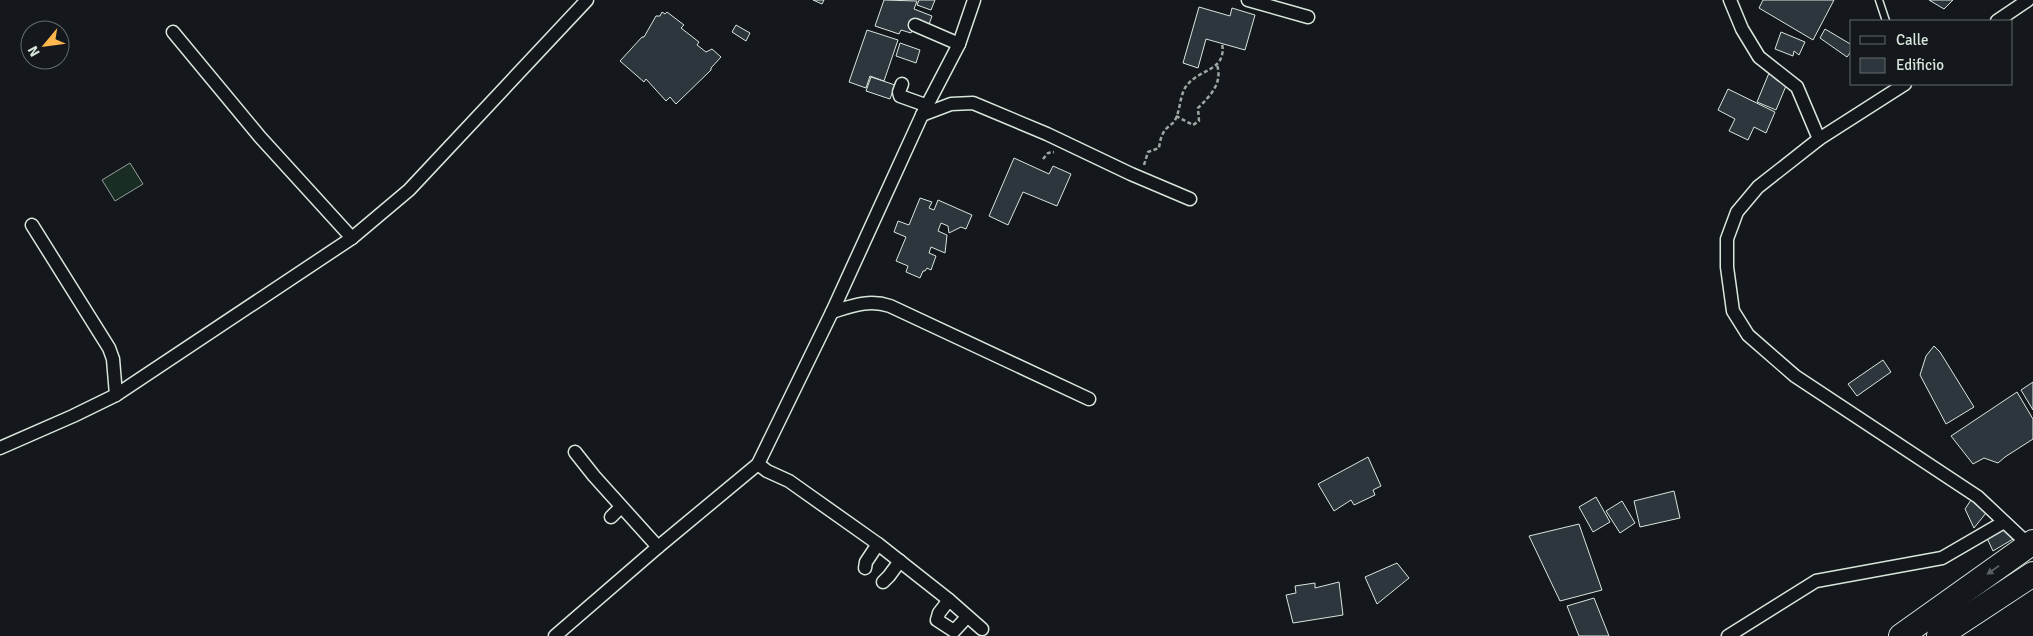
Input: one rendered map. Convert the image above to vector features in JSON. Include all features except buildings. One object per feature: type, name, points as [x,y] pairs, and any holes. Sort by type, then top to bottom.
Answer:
[{"type":"highway","points":[[1901,636],[2031,544]]},
{"type":"highway","points":[[1939,636],[2032,578]]},
{"type":"street","points":[[555,636],[658,546],[758,464],[832,312],[925,110],[959,44],[974,0]]},
{"type":"street","points":[[1248,0],[1308,17]]},
{"type":"street","points":[[1730,0],[1742,29],[1759,57],[1796,88],[1819,139]]},
{"type":"street","points":[[1998,20],[2028,0]]},
{"type":"street","points":[[0,448],[116,395],[352,238],[409,190],[578,3]]},
{"type":"street","points":[[915,25],[959,44]]},
{"type":"street","points":[[173,32],[260,137],[352,238]]},
{"type":"street","points":[[902,84],[899,92],[900,96],[925,110],[951,104],[973,103],[1047,134],[1140,178],[1190,199]]},
{"type":"street","points":[[1903,85],[1819,139],[1758,187],[1736,212],[1727,239],[1727,267],[1733,311],[1748,335],[1796,376],[1978,497],[2031,544]]},
{"type":"street","points":[[32,225],[109,348],[113,359],[116,395]]},
{"type":"street","points":[[832,312],[863,303],[878,302],[890,306],[1088,399]]},
{"type":"street","points":[[575,452],[621,507],[658,546]]},
{"type":"street","points":[[758,464],[767,471],[788,481],[878,544],[949,600],[982,629]]},
{"type":"street","points":[[611,517],[621,507]]},
{"type":"street","points":[[1728,636],[1816,581],[1942,558],[2004,522]]},
{"type":"street","points":[[865,568],[866,562],[878,544]]},
{"type":"street","points":[[883,582],[900,561]]},
{"type":"street","points":[[949,600],[936,620],[954,630],[967,617]]},
{"type":"lane","points":[[1879,0],[1886,20]]},
{"type":"path","points":[[1140,178],[1148,152],[1159,148],[1160,140],[1166,128],[1174,122],[1184,90],[1189,83],[1220,62],[1223,52],[1222,44]]},
{"type":"path","points":[[1176,116],[1193,125],[1199,121],[1198,108],[1213,93],[1218,76],[1217,64]]},
{"type":"green space","points":[[130,163],[143,184],[115,201],[102,180]]}]
